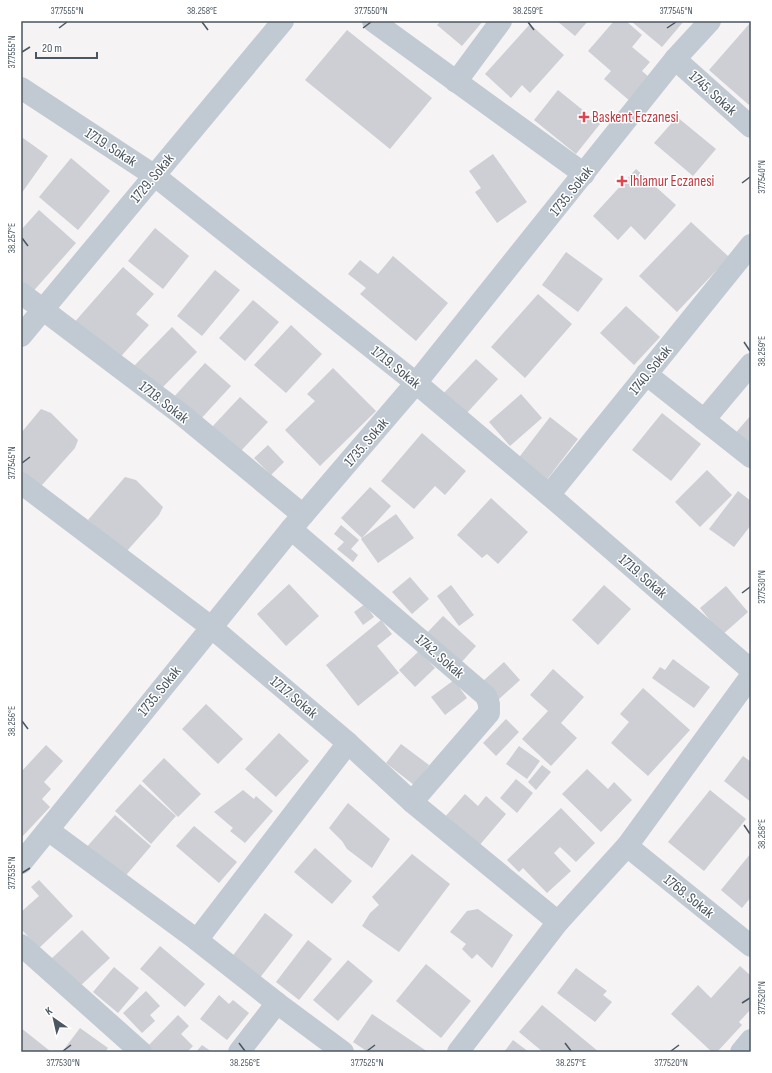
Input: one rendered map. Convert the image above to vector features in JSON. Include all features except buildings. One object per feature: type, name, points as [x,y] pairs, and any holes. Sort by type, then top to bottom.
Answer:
[{"type":"street","name":"1729. Sokak","points":[[21,336],[283,21]]},
{"type":"street","points":[[373,21],[584,174]]},
{"type":"street","points":[[456,82],[501,21]]},
{"type":"street","name":"1735. Sokak","points":[[21,863],[211,627],[297,522],[416,383],[676,59],[710,21]]},
{"type":"street","name":"1745. Sokak","points":[[676,59],[751,127]]},
{"type":"street","name":"1719. Sokak","points":[[21,88],[154,176],[416,383],[751,670]]},
{"type":"street","name":"1740. Sokak","points":[[549,496],[751,245]]},
{"type":"street","name":"1718. Sokak","points":[[21,293],[181,414],[297,522]]},
{"type":"street","points":[[704,420],[751,364]]},
{"type":"street","points":[[646,374],[751,457]]},
{"type":"street","name":"1717. Sokak","points":[[21,483],[211,627],[348,743],[412,802],[558,922]]},
{"type":"street","name":"1742. Sokak","points":[[297,522],[486,696],[489,704],[489,713],[412,802]]},
{"type":"street","points":[[458,1052],[558,922],[627,846],[751,676]]},
{"type":"street","points":[[197,940],[348,743]]},
{"type":"street","points":[[48,830],[197,940],[277,1003],[343,1052]]},
{"type":"street","name":"1768. Sokak","points":[[627,846],[751,946]]},
{"type":"street","points":[[21,945],[141,1052]]},
{"type":"street","points":[[239,1052],[277,1003]]},
{"type":"street","points":[[741,1052],[751,1040]]},
{"type":"place","name":"Baskent Eczanesi","points":[[584,117]]},
{"type":"place","name":"Ihlamur Eczanesi","points":[[622,181]]}]
